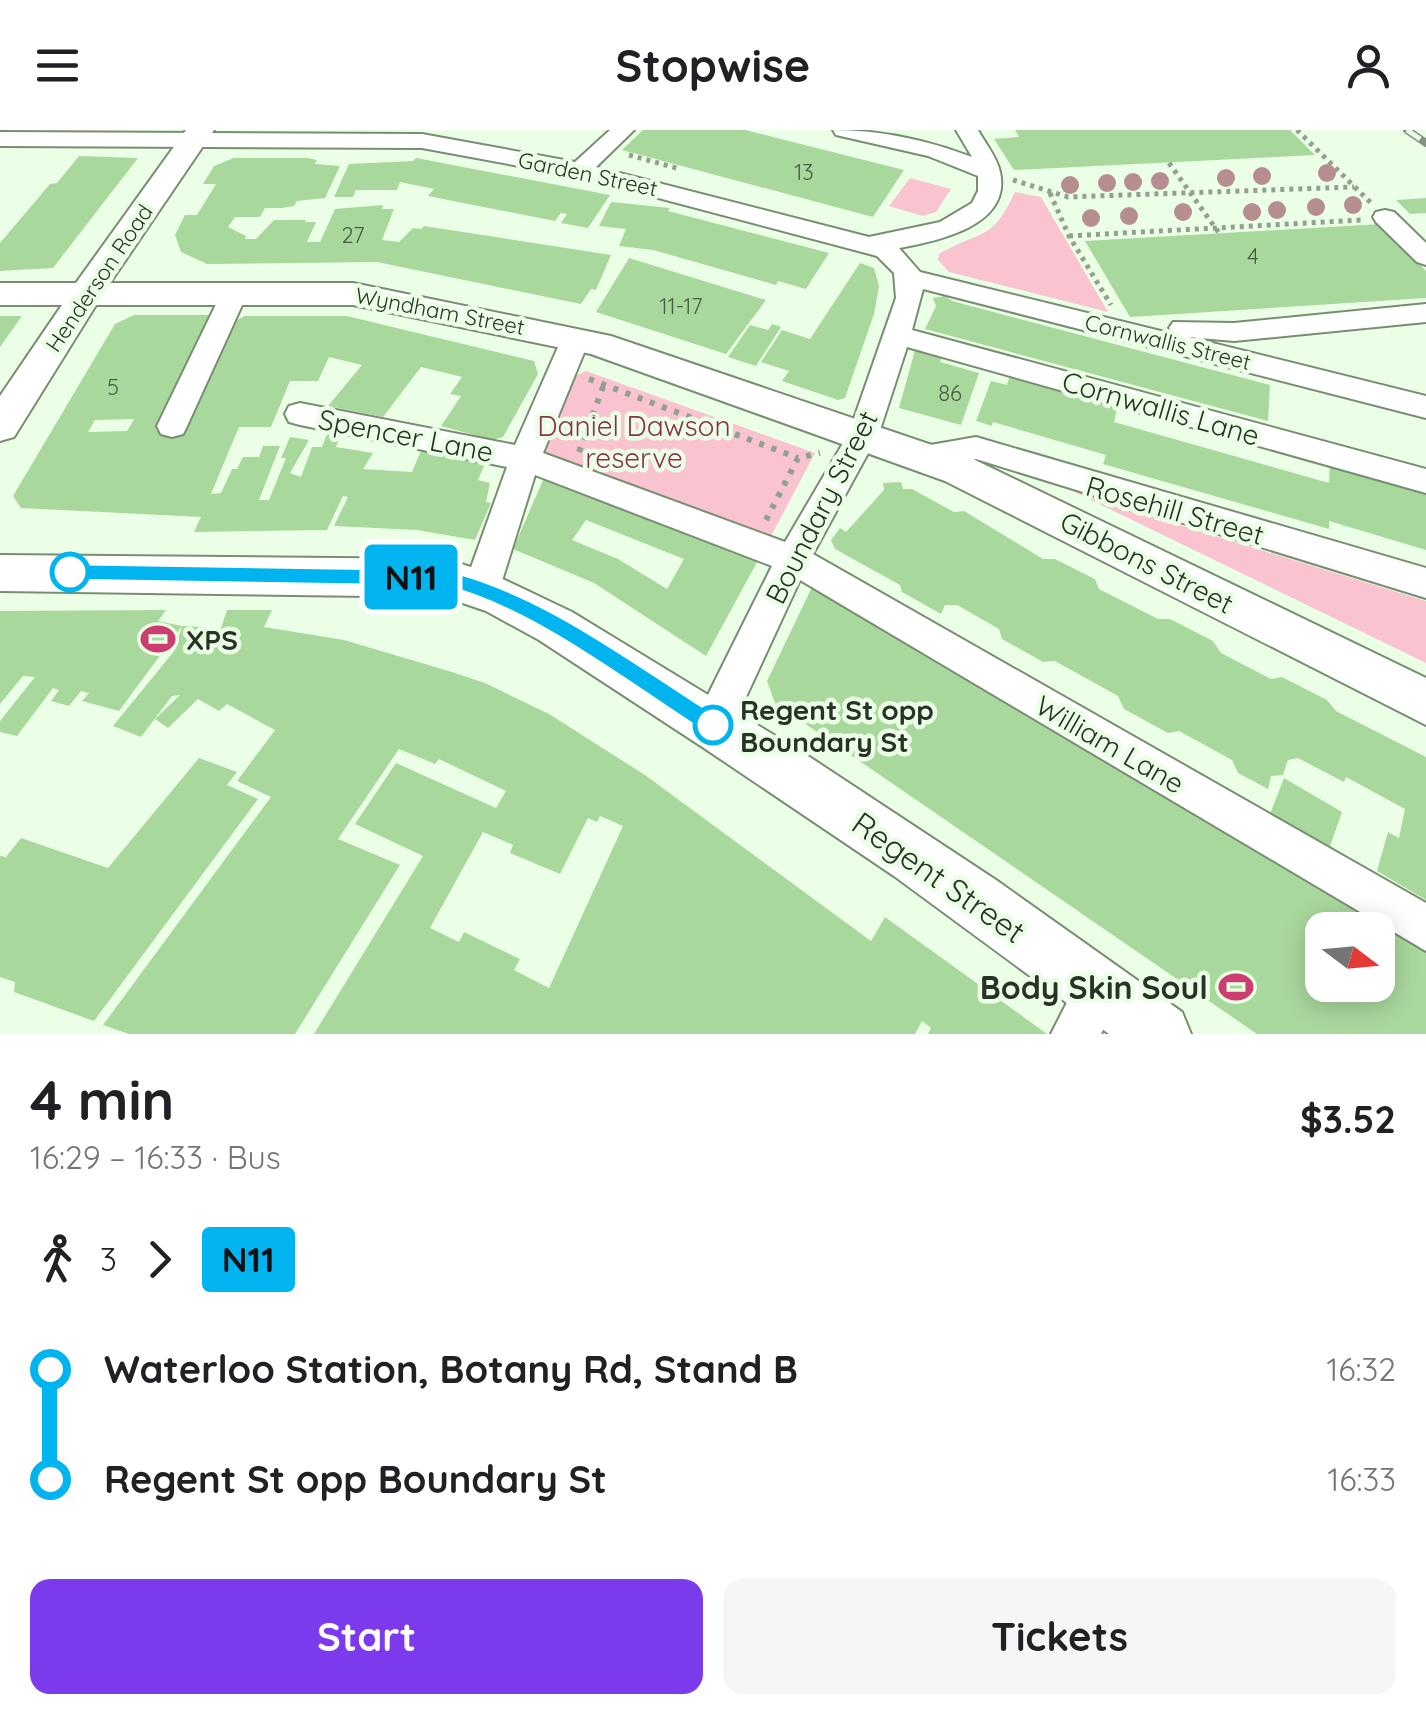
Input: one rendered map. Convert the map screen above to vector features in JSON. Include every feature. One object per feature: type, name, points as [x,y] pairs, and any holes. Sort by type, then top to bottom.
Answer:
[{"type":"main road","name":"Henderson Road","points":[[0,426],[86,294],[198,135]]},
{"type":"main road","name":"Wyndham Street","points":[[0,294],[364,295],[572,349],[845,443]]},
{"type":"main road","name":"Gibbons Street","points":[[845,443],[924,456],[1056,516],[1426,702]]},
{"type":"main road","name":"Regent Street","points":[[0,572],[445,578],[482,587],[543,619],[713,725],[1087,1011],[1160,1034]]},
{"type":"street","points":[[844,130],[935,151],[989,172]]},
{"type":"street","points":[[869,245],[966,221],[986,202],[989,172],[967,130]]},
{"type":"street","name":"Garden Street","points":[[0,139],[198,135],[422,141],[580,170],[869,245]]},
{"type":"street","points":[[580,170],[621,141]]},
{"type":"street","points":[[550,164],[570,146]]},
{"type":"street","points":[[1386,218],[1426,257]]},
{"type":"street","points":[[869,245],[899,258],[910,280]]},
{"type":"street","name":"Cornwallis Street","points":[[910,280],[938,282],[1426,407]]},
{"type":"street","name":"Boundary Street","points":[[713,725],[782,554],[845,443],[897,334],[909,298],[910,280]]},
{"type":"street","points":[[172,426],[235,292]]},
{"type":"street","points":[[1137,334],[1172,327],[1234,332],[1426,314]]},
{"type":"street","name":"Cornwallis Lane","points":[[897,334],[1426,481]]},
{"type":"street","points":[[482,587],[525,459],[572,349]]},
{"type":"street","name":"Spencer Lane","points":[[300,414],[525,459],[782,554]]},
{"type":"street","name":"Rosehill Street","points":[[924,456],[976,448],[1426,584]]},
{"type":"street","name":"William Lane","points":[[782,554],[1426,928]]},
{"type":"path","points":[[989,172],[1068,197],[1354,186],[1297,130]]},
{"type":"path","points":[[621,141],[690,172]]},
{"type":"path","points":[[1169,163],[1217,230]]},
{"type":"path","points":[[1050,192],[1070,236],[1137,334]]},
{"type":"path","points":[[1070,236],[1386,218]]},
{"type":"path","points":[[572,349],[583,376],[603,387],[798,458],[845,443]]},
{"type":"path","points":[[570,476],[603,387]]},
{"type":"path","points":[[782,554],[764,527],[798,458]]},
{"type":"green space","points":[[910,178],[951,189],[936,212],[923,216],[889,206]]},
{"type":"green space","points":[[1015,192],[1041,197],[1108,312],[949,272],[938,260],[939,254],[992,227]]},
{"type":"green space","name":"Daniel Dawson reserve","points":[[586,371],[815,453],[769,540],[548,463],[542,452],[575,376]]},
{"type":"green space","points":[[1052,481],[1138,512],[1426,601],[1426,663]]},
{"type":"building","points":[[643,130],[745,130],[904,170],[873,217],[622,150]]},
{"type":"building","points":[[1015,130],[1290,130],[1315,155],[1014,170],[994,139],[1019,137]]},
{"type":"building","points":[[79,156],[138,158],[53,268],[0,271],[0,243]]},
{"type":"building","points":[[234,158],[307,158],[317,160],[315,164],[340,166],[325,198],[265,208],[260,217],[235,217],[228,227],[246,236],[245,239],[256,239],[274,220],[306,220],[316,222],[307,242],[320,242],[335,209],[383,205],[382,209],[394,209],[382,240],[399,242],[413,228],[424,226],[611,255],[596,290],[591,289],[581,304],[377,262],[207,264],[181,252],[175,235],[185,215],[197,215],[216,184],[203,184],[214,166]]},
{"type":"building","points":[[416,158],[610,195],[588,228],[561,223],[567,214],[561,213],[555,221],[428,196],[434,189],[400,182],[397,190],[356,190],[353,197],[334,197],[349,164]]},
{"type":"building","points":[[1426,198],[1426,213],[1410,214],[1396,200]]},
{"type":"building","points":[[611,202],[670,208],[668,211],[829,253],[806,289],[778,281],[776,285],[653,250],[619,246],[626,229],[599,226]]},
{"type":"building","points":[[1381,224],[1426,271],[1426,298],[1130,317],[1085,241]]},
{"type":"building","points":[[629,258],[766,300],[726,354],[596,312]]},
{"type":"building","points":[[860,263],[874,268],[879,286],[874,314],[845,398],[838,400],[782,381],[789,371],[761,362],[782,330],[810,339]]},
{"type":"building","points":[[945,296],[1270,385],[1268,421],[925,329],[936,306],[933,298]]},
{"type":"building","points":[[134,315],[214,315],[156,430],[186,429],[233,322],[245,316],[347,316],[534,361],[538,374],[503,437],[492,440],[441,426],[461,396],[450,394],[462,377],[421,367],[383,417],[328,406],[362,365],[329,357],[318,381],[290,381],[271,427],[239,427],[211,494],[221,493],[232,469],[237,469],[243,457],[259,457],[263,446],[280,446],[259,500],[269,500],[290,437],[309,440],[290,473],[301,477],[312,447],[322,447],[328,431],[342,431],[336,447],[373,453],[363,469],[412,472],[423,446],[487,459],[478,480],[490,483],[486,502],[491,503],[475,540],[417,530],[334,526],[348,497],[343,496],[327,530],[194,532],[201,517],[21,508],[13,496],[115,324]],"holes":[[[134,419],[127,431],[88,432],[95,420]]]},
{"type":"building","points":[[0,316],[22,316],[0,347]]},
{"type":"building","points":[[772,324],[781,327],[756,366],[728,357],[750,325],[768,330]]},
{"type":"building","points":[[916,347],[943,355],[940,362],[979,373],[961,425],[899,408]]},
{"type":"building","points":[[1011,371],[1119,400],[1114,422],[1329,483],[1330,459],[1426,486],[1426,550],[1329,521],[1329,529],[1103,464],[1106,455],[993,422],[992,426],[976,421],[991,381],[1007,385]]},
{"type":"building","points":[[547,471],[762,553],[706,656],[594,583],[513,549]],"holes":[[[586,520],[684,559],[667,589],[618,559],[572,540]]]},
{"type":"building","points":[[901,482],[903,489],[912,489],[954,512],[964,511],[1043,559],[1055,559],[1095,579],[1099,589],[1213,641],[1221,653],[1271,679],[1282,677],[1327,700],[1336,711],[1426,757],[1426,900],[1377,871],[1388,832],[1399,838],[1405,809],[1346,777],[1344,782],[1298,758],[1288,760],[1283,775],[1271,776],[1268,789],[1238,773],[1232,760],[1179,731],[1168,733],[1124,709],[1118,696],[1055,661],[1043,662],[1002,639],[999,629],[957,605],[945,605],[941,614],[902,592],[900,585],[835,549],[831,540],[840,528],[846,532],[884,490],[883,483]]},
{"type":"building","points":[[814,583],[1373,912],[1305,912],[1305,1002],[1395,1002],[1395,925],[1426,943],[1426,1034],[1257,1034],[775,703],[767,681]]},
{"type":"building","points":[[166,610],[158,621],[182,626],[119,711],[82,701],[89,693],[81,691],[69,706],[51,701],[59,690],[53,688],[17,736],[0,732],[0,721],[35,677],[23,676],[0,704],[0,611]]},
{"type":"building","points":[[227,610],[272,610],[264,627],[344,640],[452,672],[485,683],[549,714],[645,775],[871,941],[885,917],[1047,1034],[928,1034],[931,1028],[922,1021],[915,1034],[314,1034],[423,856],[355,824],[396,763],[496,808],[506,791],[439,759],[435,764],[399,749],[338,839],[400,865],[295,1034],[129,1034],[103,1025],[271,797],[237,781],[275,730],[227,704],[219,711],[198,699],[168,728],[155,719],[180,695],[172,696],[141,737],[113,726],[175,650],[182,626],[221,628]],"holes":[[[600,816],[623,826],[549,988],[514,970],[520,959],[464,932],[459,942],[430,928],[483,832],[513,845],[510,853],[560,874],[588,818],[597,822]]]},
{"type":"building","points":[[199,758],[237,772],[227,785],[258,799],[94,1021],[14,992],[15,982],[0,977],[0,856],[6,857],[21,838],[108,868]]},
{"type":"building","points":[[1284,778],[1342,812],[1327,855],[1268,819]]},
{"type":"railway","points":[[1407,130],[1426,143]]},
{"type":"bus line","name":"N11","points":[[70,572],[445,578],[482,587],[543,619],[713,725]]},
{"type":"place","name":"XPS","points":[[158,639]]},
{"type":"place","name":"Regent St opp Boundary St","points":[[713,725]]},
{"type":"place","name":"Body Skin Soul","points":[[1236,987]]}]
